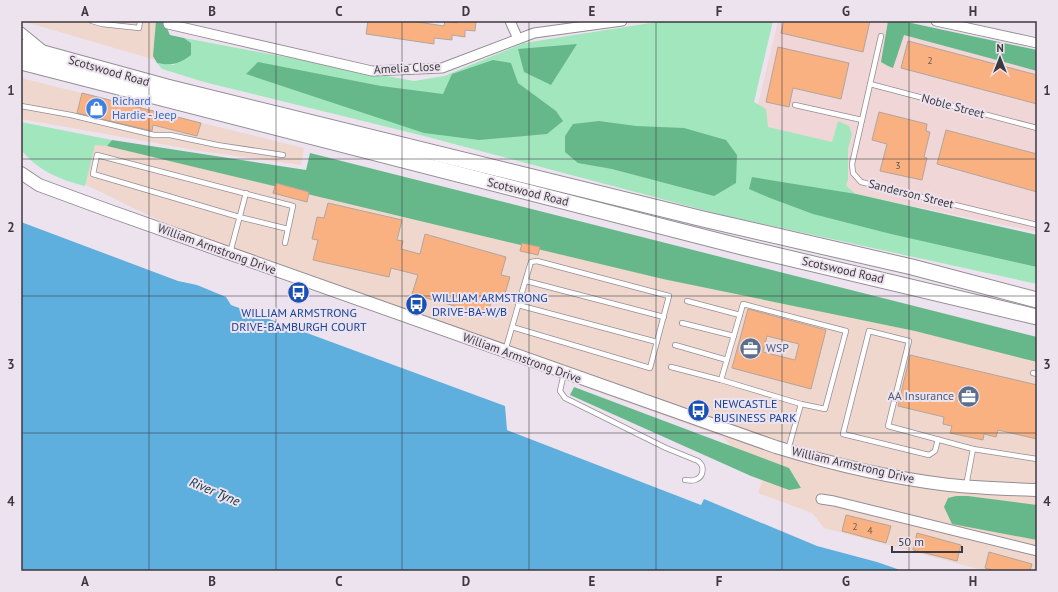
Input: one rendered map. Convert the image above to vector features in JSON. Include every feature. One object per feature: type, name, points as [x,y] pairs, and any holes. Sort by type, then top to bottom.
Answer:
[{"type":"main road","name":"Scotswood Road","points":[[21,47],[175,89],[703,219],[912,267],[1037,300]]},
{"type":"main road","name":"Scotswood Road","points":[[21,62],[746,248],[1037,317]]},
{"type":"street","points":[[510,21],[518,40]]},
{"type":"street","name":"Amelia Close","points":[[168,24],[192,25],[372,71],[442,68],[534,34],[622,21]]},
{"type":"street","points":[[936,21],[1037,43]]},
{"type":"street","points":[[21,32],[46,53]]},
{"type":"street","name":"William Armstrong Drive","points":[[21,172],[39,184],[107,210],[564,373],[788,450],[854,468],[921,481],[966,486],[1037,490]]},
{"type":"street","points":[[821,498],[1037,551]]},
{"type":"lane","points":[[92,21],[102,24],[139,28],[140,21]]},
{"type":"lane","name":"Sanderson Street","points":[[881,36],[852,164],[854,173],[861,182],[1037,226]]},
{"type":"lane","name":"Noble Street","points":[[870,84],[1037,128]]},
{"type":"lane","points":[[795,104],[862,120]]},
{"type":"lane","points":[[21,106],[71,115],[148,134],[170,135],[217,145],[283,155]]},
{"type":"lane","points":[[285,243],[293,206],[97,155],[93,174],[240,217],[288,229]]},
{"type":"lane","points":[[230,254],[246,193]]},
{"type":"lane","points":[[505,351],[518,306],[526,281],[531,262],[537,261],[670,296],[650,368],[512,327]]},
{"type":"lane","points":[[526,281],[664,317]]},
{"type":"lane","points":[[687,301],[740,315]]},
{"type":"lane","points":[[671,367],[801,404],[825,409],[846,331],[743,304],[721,380]]},
{"type":"lane","points":[[518,306],[657,342]]},
{"type":"lane","points":[[682,323],[734,336]]},
{"type":"lane","points":[[938,439],[935,451],[929,455],[843,434],[869,331],[909,341],[888,426],[938,439],[973,449],[1037,459]]},
{"type":"lane","points":[[675,344],[727,360]]},
{"type":"lane","points":[[564,373],[560,391],[565,398],[666,448],[701,463],[703,466],[701,476],[697,479],[685,480]]},
{"type":"lane","points":[[788,450],[801,404]]},
{"type":"lane","points":[[966,486],[973,449]]},
{"type":"shaded area","points":[[22,21],[170,21],[162,62]]},
{"type":"shaded area","points":[[778,21],[887,21],[1037,56],[1037,232],[856,194],[749,142]]},
{"type":"shaded area","points":[[21,78],[304,148],[301,165],[200,151],[21,119]]},
{"type":"shaded area","points":[[95,141],[1037,357],[1037,571],[985,571],[824,528],[812,513],[758,493],[762,482],[723,437],[265,272],[80,182]]},
{"type":"green space","points":[[156,21],[167,21],[165,24],[170,35],[184,38],[191,43],[191,55],[175,64],[157,63],[153,56]]},
{"type":"green space","points":[[663,21],[773,21],[754,102],[766,109],[768,127],[832,142],[838,121],[849,126],[852,134],[848,149],[848,179],[846,186],[856,194],[1037,235],[1037,284],[722,215],[420,135],[204,82],[162,69],[157,63],[174,65],[191,43],[184,38],[414,81],[444,76],[524,43]]},
{"type":"green space","points":[[888,21],[902,21],[1037,50],[1037,71],[904,35],[893,68],[881,62]]},
{"type":"green space","points":[[577,44],[551,85],[524,72],[518,49]]},
{"type":"green space","points":[[493,60],[511,63],[518,83],[556,111],[563,121],[547,134],[479,140],[424,133],[246,74],[258,62],[381,86],[443,94],[452,74]]},
{"type":"green space","points":[[599,121],[636,126],[684,128],[726,140],[737,155],[736,183],[714,196],[612,169],[578,163],[565,152],[565,136],[573,124]]},
{"type":"green space","points":[[21,122],[112,140],[107,146],[95,145],[85,186],[58,177],[42,169],[21,150]]},
{"type":"green space","points":[[112,140],[306,170],[310,153],[1037,337],[1037,362],[915,331],[663,279],[107,146]]},
{"type":"green space","points":[[752,177],[856,194],[1037,235],[1037,267],[891,234],[813,214],[749,189]]},
{"type":"green space","points":[[574,387],[789,468],[801,488],[789,490],[751,476],[570,395]]},
{"type":"green space","points":[[968,496],[1037,505],[1037,540],[952,524],[944,507],[948,498]]},
{"type":"water","name":"River Tyne","points":[[21,222],[178,281],[197,285],[226,297],[231,305],[505,406],[507,430],[701,505],[704,499],[817,546],[877,562],[903,571],[21,571]]},
{"type":"building","points":[[368,21],[411,21],[444,26],[445,21],[457,23],[457,21],[476,21],[475,31],[465,30],[465,37],[452,35],[452,40],[434,38],[434,44],[366,34]]},
{"type":"building","points":[[784,21],[870,21],[863,52],[781,33]]},
{"type":"building","points":[[908,41],[1037,75],[1037,104],[901,68]]},
{"type":"building","points":[[778,47],[849,63],[841,99],[793,88],[789,107],[766,102]]},
{"type":"building","points":[[82,93],[201,123],[197,136],[153,125],[152,131],[77,113]]},
{"type":"building","points":[[879,112],[927,124],[926,131],[930,132],[924,157],[927,158],[922,180],[880,171],[887,144],[872,140]]},
{"type":"building","points":[[946,130],[1037,154],[1037,192],[937,164]]},
{"type":"building","points":[[276,183],[309,192],[307,202],[273,193]]},
{"type":"building","points":[[328,203],[402,220],[397,240],[403,241],[401,249],[420,254],[425,234],[506,257],[501,275],[510,277],[503,300],[493,297],[487,315],[412,294],[418,275],[391,268],[389,277],[313,260],[318,240],[312,239],[317,217],[324,218]]},
{"type":"building","points":[[522,243],[540,247],[538,255],[520,251]]},
{"type":"building","name":"WSP","points":[[748,309],[826,330],[811,389],[732,368]],"holes":[[[767,336],[799,344],[795,360],[763,352]]]},
{"type":"building","name":"AA Insurance","points":[[910,355],[1037,385],[1037,439],[998,430],[996,437],[984,434],[983,440],[950,433],[952,426],[943,424],[944,417],[898,406]]},
{"type":"building","points":[[846,515],[891,526],[886,543],[842,531]]},
{"type":"building","points":[[917,533],[961,545],[957,561],[913,550]]},
{"type":"building","points":[[989,552],[1032,564],[1030,571],[995,571],[985,568]]},
{"type":"place","name":"Richard Hardie - Jeep","points":[[97,108]]},
{"type":"place","name":"WILLIAM ARMSTRONG DRIVE-BAMBURGH COURT","points":[[299,292]]},
{"type":"place","name":"WILLIAM ARMSTRONG DRIVE-BA-W/B","points":[[416,305]]},
{"type":"place","name":"WSP","points":[[751,348]]},
{"type":"place","name":"AA Insurance","points":[[969,396]]},
{"type":"place","name":"NEWCASTLE BUSINESS PARK","points":[[698,411]]}]
